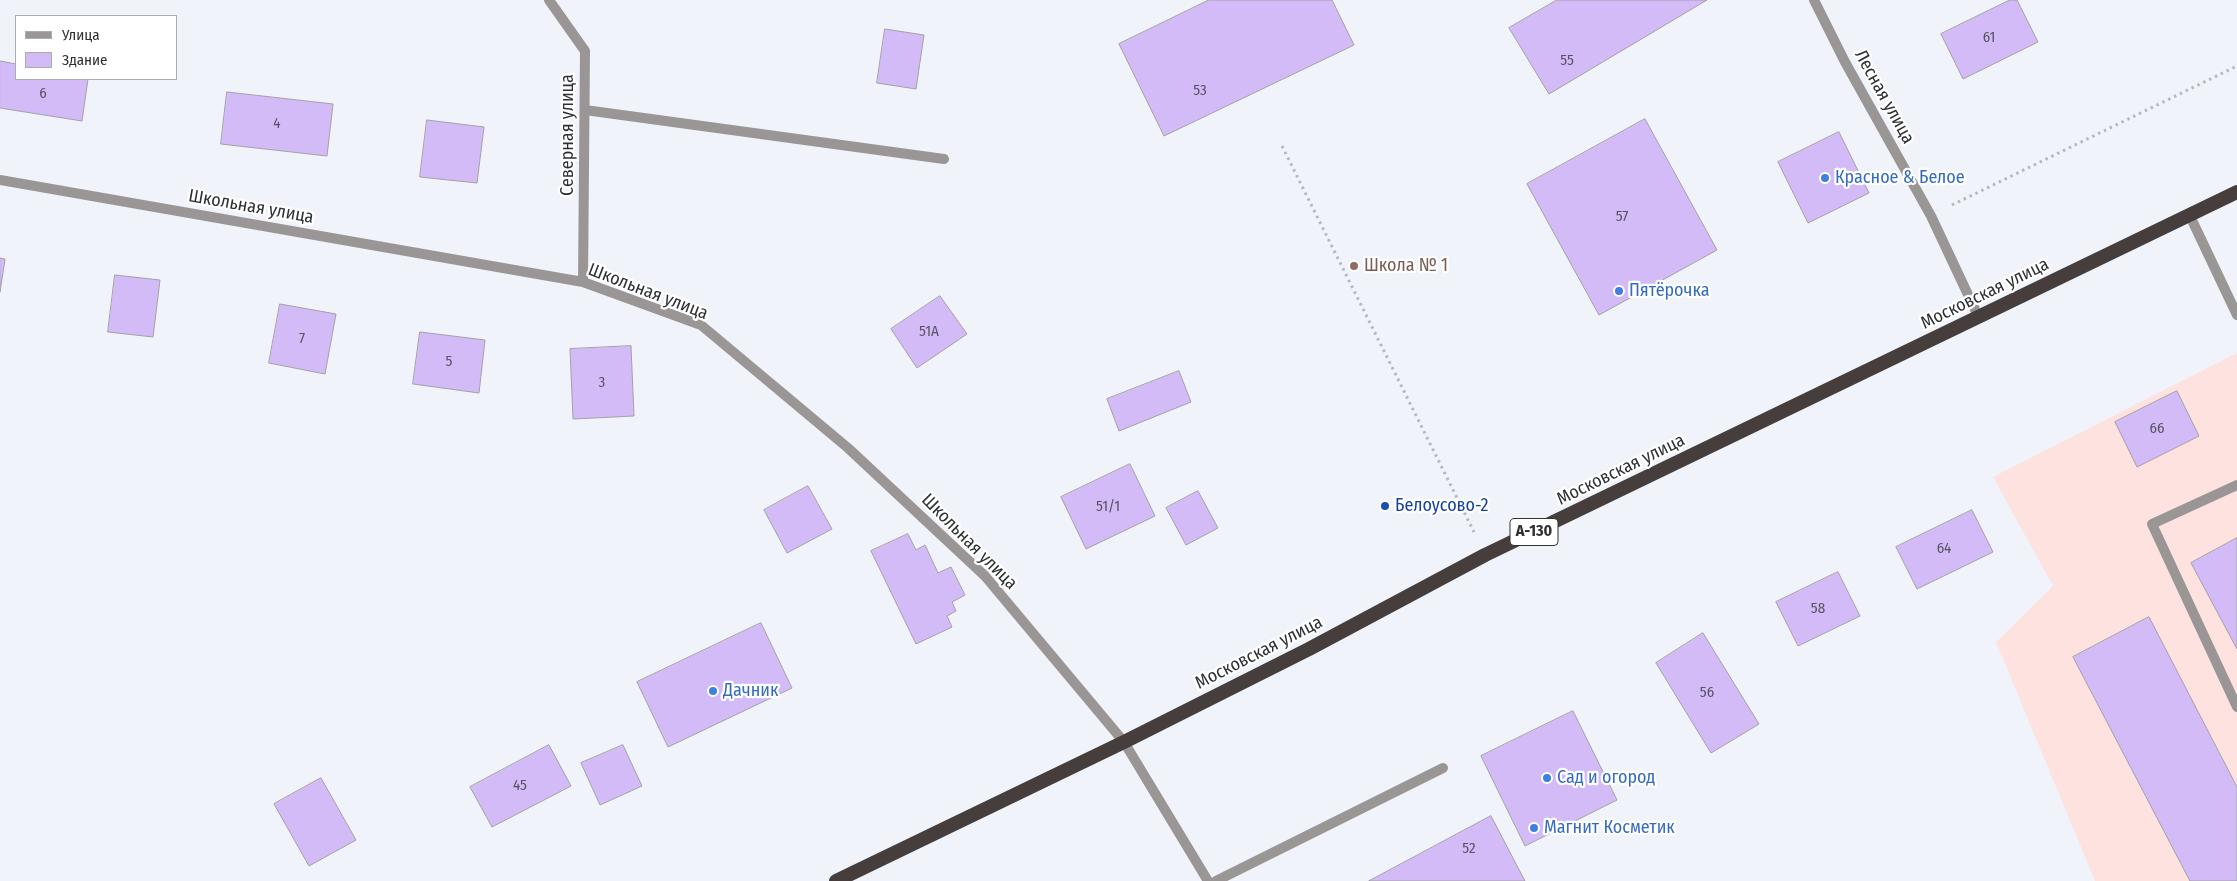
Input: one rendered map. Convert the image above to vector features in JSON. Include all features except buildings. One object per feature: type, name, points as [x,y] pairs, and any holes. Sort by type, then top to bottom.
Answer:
[{"type":"highway","name":"Московская улица","points":[[836,881],[1309,650],[1485,555],[2237,192]]},
{"type":"street","name":"Северная улица","points":[[549,0],[585,51],[583,282]]},
{"type":"street","name":"Лесная улица","points":[[1814,0],[1845,62],[1931,216],[1979,318]]},
{"type":"street","points":[[585,110],[944,159]]},
{"type":"street","name":"Школьная улица","points":[[0,180],[583,282],[701,325],[848,448],[986,576],[1124,742],[1208,881]]},
{"type":"street","points":[[2190,216],[2237,315]]},
{"type":"street","points":[[2237,485],[2152,524],[2237,707]]},
{"type":"street","points":[[1216,881],[1443,768]]},
{"type":"path","points":[[1931,216],[2237,66]]},
{"type":"path","points":[[1282,146],[1485,555]]},
{"type":"shaded area","points":[[2237,353],[2237,881],[2095,881],[1996,642],[2053,586],[1993,477]]},
{"type":"place","name":"Красное & Белое","points":[[1825,178]]},
{"type":"place","name":"Школа № 1","points":[[1354,266]]},
{"type":"place","name":"Пятёрочка","points":[[1619,291]]},
{"type":"place","name":"Белоусово-2","points":[[1385,506]]},
{"type":"place","name":"Дачник","points":[[713,691]]},
{"type":"place","name":"Сад и огород","points":[[1547,778]]},
{"type":"place","name":"Магнит Косметик","points":[[1534,828]]}]
